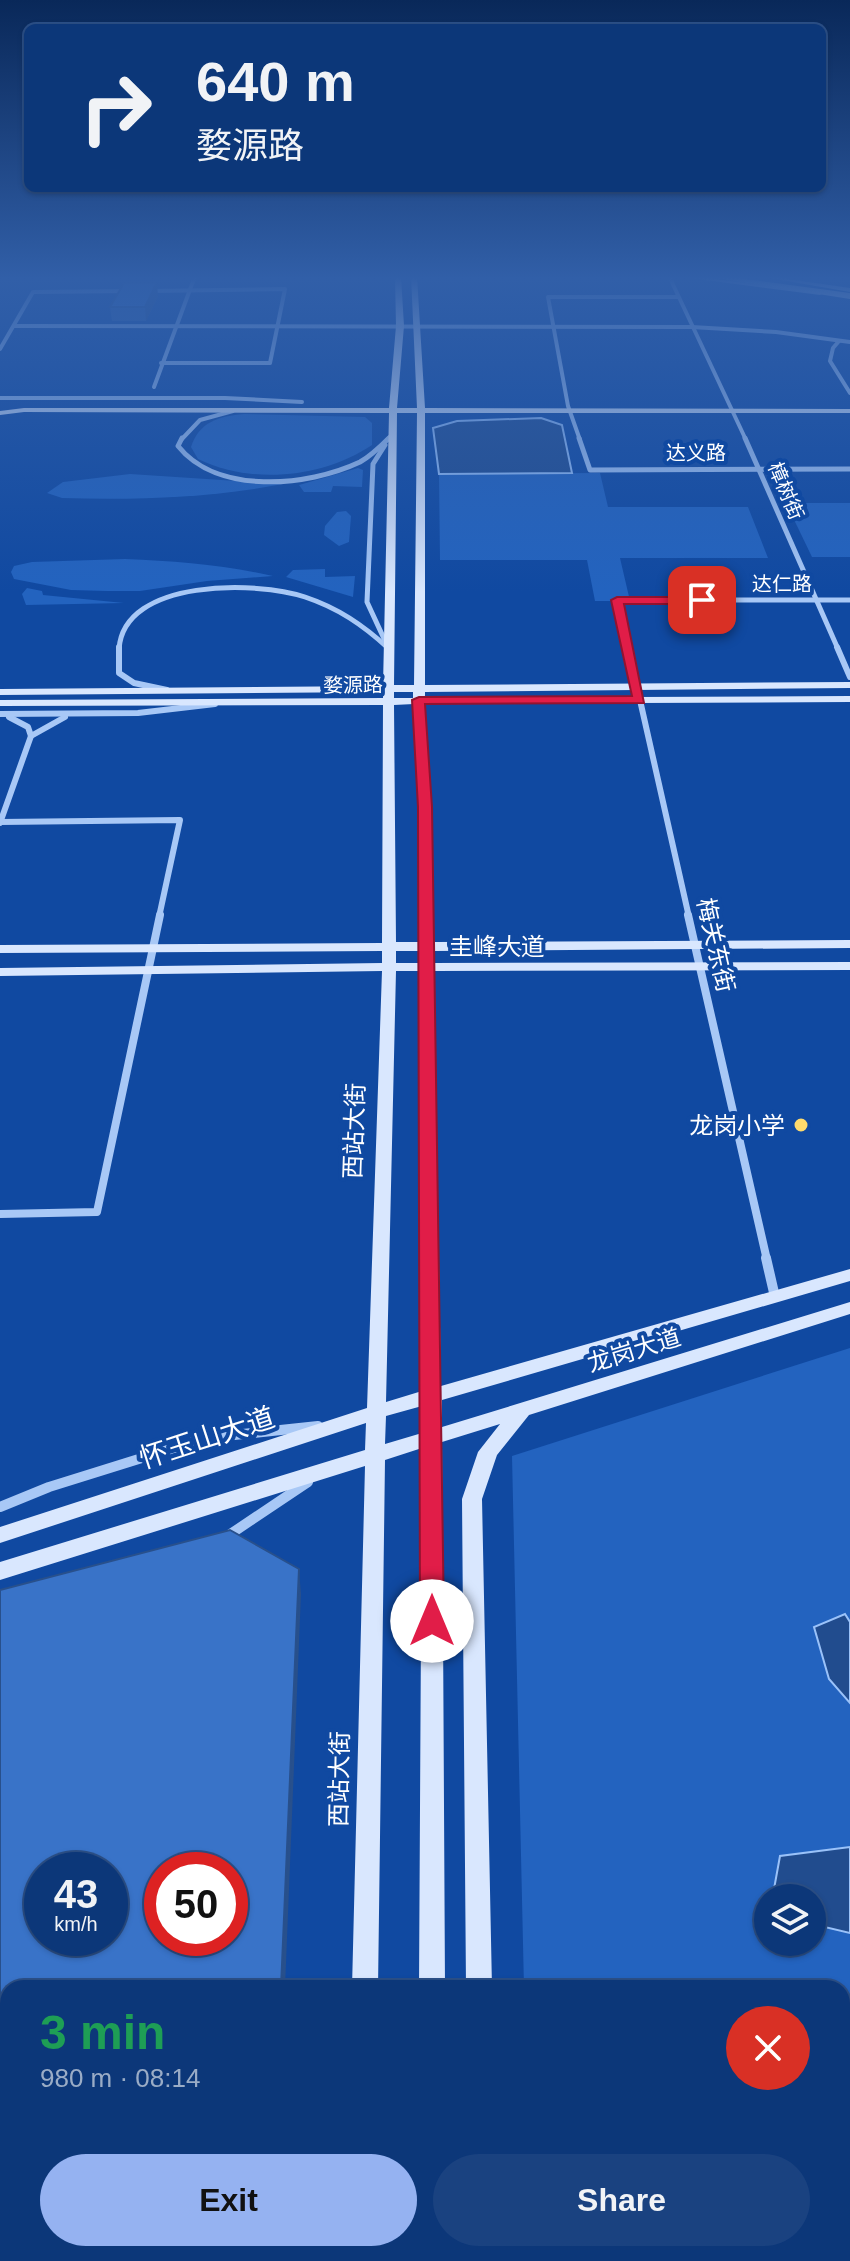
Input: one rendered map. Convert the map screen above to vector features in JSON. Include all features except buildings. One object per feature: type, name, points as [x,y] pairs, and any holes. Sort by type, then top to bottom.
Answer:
[{"type":"main road","name":"西站大街","points":[[365,1980],[375,1454],[389,967],[388,648],[391,436],[396,382]]},
{"type":"main road","name":"西站大街","points":[[419,382],[419,695],[425,807],[432,1396],[432,1980]]},
{"type":"main road","points":[[0,401],[302,402],[420,408],[850,405]]},
{"type":"main road","points":[[0,413],[24,410],[394,407]]},
{"type":"main road","points":[[728,408],[850,411]]},
{"type":"main road","name":"婺源路","points":[[0,703],[219,704],[636,685],[850,685]]},
{"type":"main road","name":"婺源路","points":[[0,692],[171,691],[389,696]]},
{"type":"main road","name":"婺源路","points":[[419,695],[640,700],[850,699]]},
{"type":"main road","name":"圭峰大道","points":[[0,949],[850,944]]},
{"type":"main road","name":"圭峰大道","points":[[0,972],[850,966]]},
{"type":"main road","name":"龙岗大道","points":[[432,1396],[850,1275]]},
{"type":"main road","name":"龙岗大道","points":[[432,1438],[850,1308]]},
{"type":"main road","name":"怀玉山大道","points":[[0,1535],[432,1396]]},
{"type":"main road","points":[[479,1980],[472,1499],[488,1452],[522,1410]]},
{"type":"main road","points":[[0,1571],[432,1438]]},
{"type":"street","points":[[127,398],[148,392],[156,382]]},
{"type":"street","points":[[564,382],[569,408]]},
{"type":"street","name":"樟树街","points":[[716,382],[759,469],[850,677]]},
{"type":"street","points":[[154,387],[163,396],[176,398]]},
{"type":"street","points":[[0,401],[176,398],[302,402]]},
{"type":"street","name":"达义路","points":[[569,408],[590,470],[850,469]]},
{"type":"street","points":[[252,410],[213,414],[186,429],[178,446],[183,458],[226,477],[282,480],[360,462],[391,436]]},
{"type":"street","points":[[171,691],[134,683],[119,673],[117,652],[121,635],[137,615],[153,604],[203,588],[245,585],[293,593],[360,621],[388,648]]},
{"type":"street","name":"达仁路","points":[[617,600],[850,600]]},
{"type":"street","name":"梅关东街","points":[[617,600],[775,1297]]},
{"type":"street","points":[[0,714],[138,713],[219,704]]},
{"type":"street","points":[[0,714],[17,719],[28,727],[31,736],[0,822],[180,820],[97,1212],[0,1214]]},
{"type":"street","points":[[31,736],[60,718],[89,714]]},
{"type":"street","points":[[0,1507],[49,1487],[206,1438],[339,1424]]},
{"type":"street","points":[[216,1544],[325,1470]]},
{"type":"shaded area","points":[[226,416],[365,417],[372,423],[372,445],[332,465],[286,474],[241,472],[198,459],[191,447],[205,426]]},
{"type":"shaded area","points":[[541,418],[562,425],[572,473],[439,474],[433,428],[457,421]]},
{"type":"shaded area","points":[[358,468],[363,470],[362,487],[333,486],[331,492],[304,492],[299,485]]},
{"type":"shaded area","points":[[600,473],[608,507],[748,507],[768,558],[620,558],[630,601],[595,601],[587,560],[440,560],[439,474]]},
{"type":"shaded area","points":[[130,474],[283,484],[201,495],[146,498],[62,498],[47,493],[63,482]]},
{"type":"shaded area","points":[[786,503],[850,503],[850,557],[812,557]]},
{"type":"shaded area","points":[[346,511],[351,516],[349,542],[339,546],[324,535],[325,526],[337,512]]},
{"type":"shaded area","points":[[125,559],[200,564],[273,576],[207,581],[140,591],[107,591],[71,590],[14,579],[11,572],[14,566],[32,562]]},
{"type":"shaded area","points":[[325,569],[325,577],[355,576],[353,597],[286,577],[293,570]]},
{"type":"shaded area","points":[[27,588],[42,591],[43,595],[124,603],[26,605],[22,594]]},
{"type":"shaded area","points":[[850,1348],[850,1980],[524,1980],[512,1456]]},
{"type":"shaded area","points":[[845,1614],[850,1622],[850,1703],[829,1679],[814,1627]]},
{"type":"shaded area","points":[[850,1847],[850,1933],[826,1927],[826,1884],[775,1884],[780,1856]]},
{"type":"place","name":"龙岗小学","points":[[801,1125]]},
{"type":"route","points":[[432,1621],[425,807],[419,700],[640,700],[617,600],[702,600]]}]
